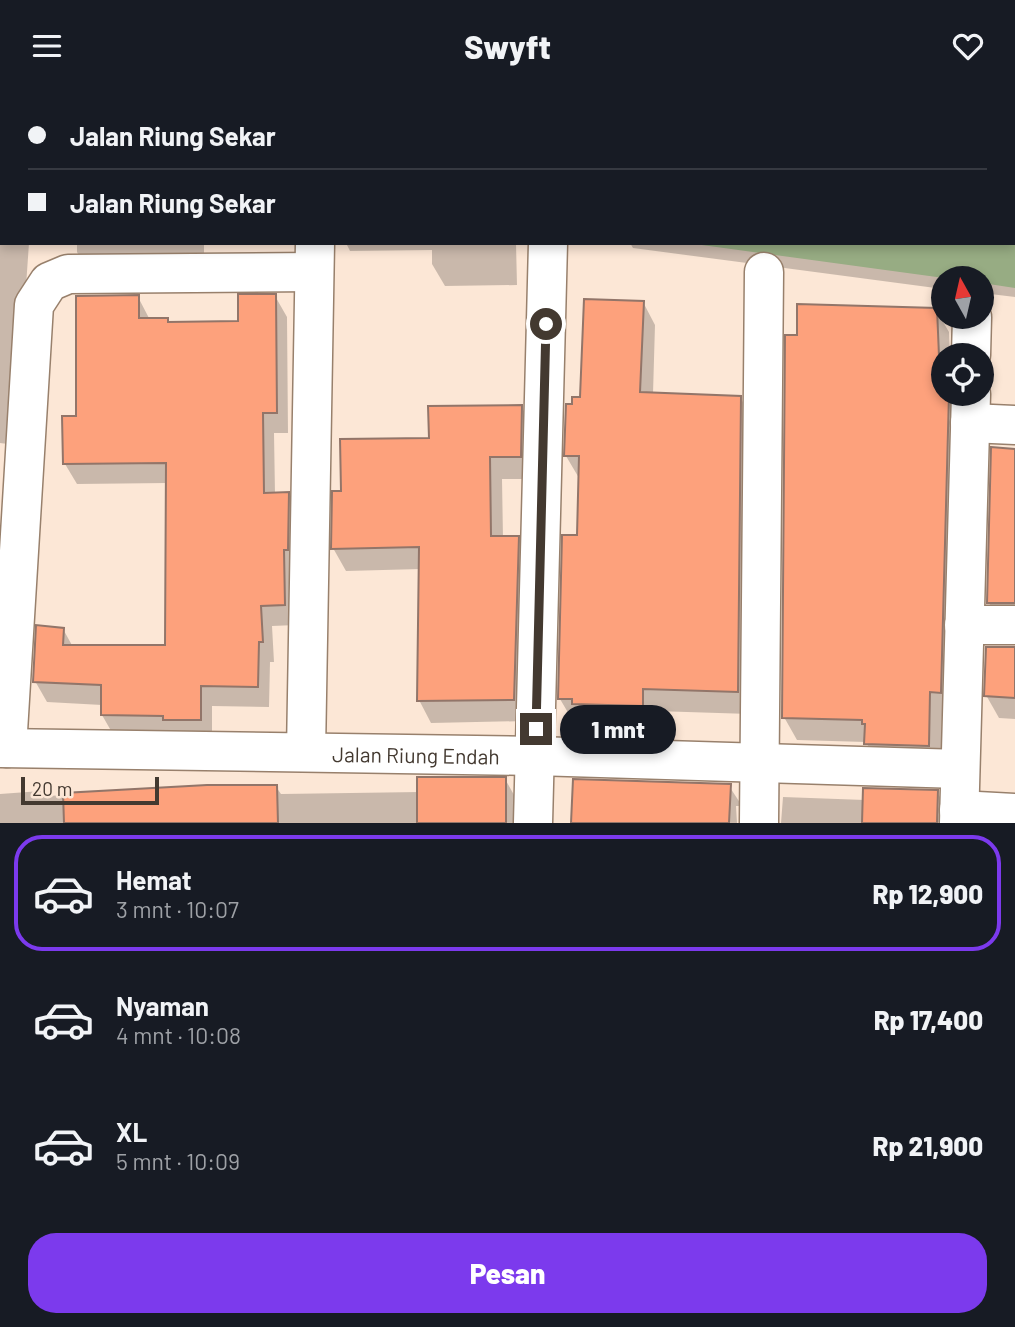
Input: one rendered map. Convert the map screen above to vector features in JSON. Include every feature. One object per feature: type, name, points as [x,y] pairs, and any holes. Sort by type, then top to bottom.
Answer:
[{"type":"street","points":[[533,823],[548,245]]},
{"type":"street","points":[[3,748],[34,305],[49,282],[68,274],[314,258],[306,753]]},
{"type":"street","points":[[759,823],[764,272]]},
{"type":"street","points":[[1015,425],[970,408],[959,817],[1015,813]]},
{"type":"street","points":[[964,625],[1015,625]]},
{"type":"street","name":"Jalan Riung Endah","points":[[3,748],[535,756],[960,769]]},
{"type":"green space","points":[[702,245],[1015,245],[1015,288],[994,285],[994,266],[931,266],[931,276]]},
{"type":"building","points":[[238,294],[276,294],[277,413],[263,413],[264,493],[289,492],[288,550],[284,550],[285,605],[261,606],[263,642],[259,642],[258,687],[201,686],[201,720],[101,715],[101,685],[33,682],[36,625],[64,628],[63,645],[165,645],[166,463],[63,464],[62,416],[76,416],[76,296],[139,295],[139,318],[168,318],[168,322],[238,321]]},
{"type":"building","points":[[584,299],[644,301],[640,392],[741,396],[738,692],[643,689],[643,706],[572,704],[572,699],[558,699],[562,535],[577,535],[579,456],[564,456],[566,404],[572,404],[572,397],[580,397]]},
{"type":"building","points":[[797,304],[931,308],[931,329],[938,329],[938,343],[931,343],[931,406],[949,406],[941,693],[930,692],[929,746],[864,744],[865,724],[862,724],[862,720],[782,718],[785,335],[797,335]]},
{"type":"building","points":[[522,405],[521,457],[490,457],[491,536],[519,536],[514,700],[417,701],[419,547],[331,549],[332,491],[341,491],[340,439],[429,438],[428,406]]},
{"type":"building","points":[[991,447],[1015,449],[1015,603],[987,603]]},
{"type":"building","points":[[986,647],[1015,647],[1015,698],[984,696]]},
{"type":"building","points":[[417,777],[506,777],[506,823],[417,823]]},
{"type":"building","points":[[573,779],[731,784],[729,823],[571,823]]},
{"type":"building","points":[[207,785],[277,785],[278,823],[64,823],[63,793]]},
{"type":"building","points":[[863,788],[938,790],[937,823],[862,823]]},
{"type":"route","points":[[536,729],[546,324]]}]
